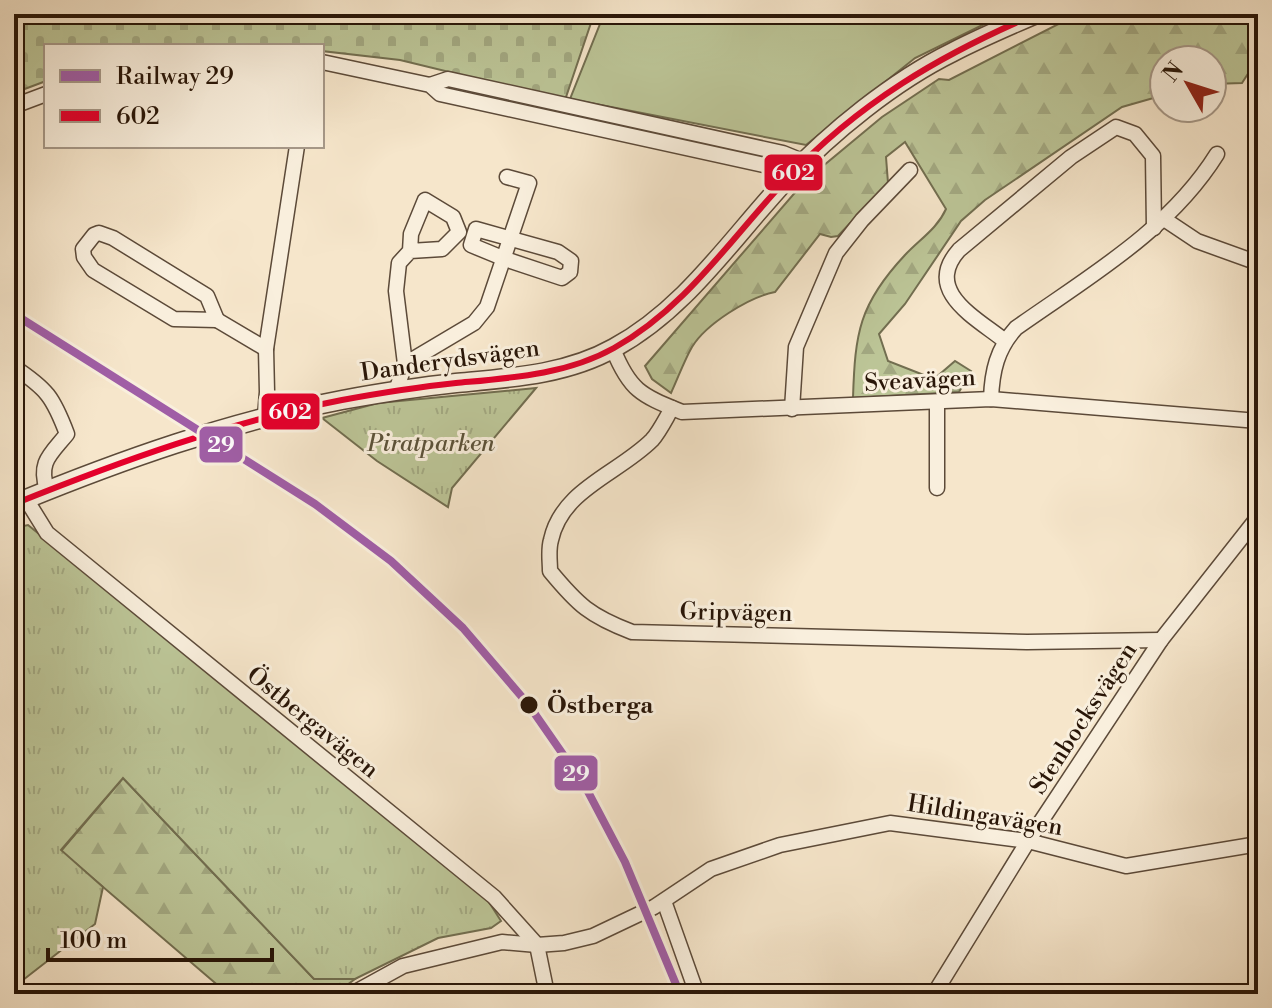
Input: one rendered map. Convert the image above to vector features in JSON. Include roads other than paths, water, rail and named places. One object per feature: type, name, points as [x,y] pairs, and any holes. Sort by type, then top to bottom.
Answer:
[{"type":"street","name":"Danderydsvägen","points":[[20,502],[155,449],[265,417],[396,391],[521,378],[613,349],[664,314],[723,256],[787,180],[854,119],[915,74],[952,52],[1036,14]]},
{"type":"street","points":[[324,62],[430,85],[440,94],[773,167],[787,180]]},
{"type":"street","points":[[430,85],[448,79],[783,153],[805,162]]},
{"type":"street","points":[[14,106],[44,95]]},
{"type":"street","points":[[1005,341],[955,301],[946,282],[949,262],[959,250],[1071,157],[1116,127],[1135,134],[1153,156],[1159,223]]},
{"type":"street","points":[[265,417],[266,349],[297,148]]},
{"type":"street","points":[[991,399],[992,374],[1005,341],[1016,328],[1159,223],[1191,192],[1217,154]]},
{"type":"street","points":[[792,409],[796,347],[836,253],[862,220],[910,170]]},
{"type":"street","points":[[405,364],[474,323],[487,307],[513,238],[529,183],[507,177]]},
{"type":"street","points":[[1159,223],[1197,241],[1258,263]]},
{"type":"street","points":[[476,229],[513,238],[558,252],[571,261],[570,272],[562,278],[471,245],[476,229]]},
{"type":"street","points":[[217,320],[207,296],[113,238],[105,234],[94,235],[83,249],[84,257],[93,270],[174,319],[217,320],[266,349]]},
{"type":"street","points":[[396,391],[405,364],[396,291],[399,263],[410,251]]},
{"type":"street","name":"Sveavägen","points":[[613,349],[629,383],[640,392],[682,412],[991,399],[1258,421]]},
{"type":"street","points":[[14,367],[37,382],[54,400],[67,434],[45,462],[42,473],[47,490]]},
{"type":"street","points":[[937,402],[937,488]]},
{"type":"street","name":"Gripvägen","points":[[672,408],[654,438],[619,467],[575,496],[557,521],[550,542],[550,571],[571,596],[599,620],[632,632],[1027,642],[1161,640]]},
{"type":"street","name":"Östbergavägen","points":[[20,502],[47,533],[494,897],[537,945]]},
{"type":"street","name":"Stenbocksvägen","points":[[934,994],[1028,841],[1161,640],[1258,517]]},
{"type":"street","name":"Hildingavägen","points":[[352,994],[403,966],[502,942],[537,945],[593,936],[664,901],[711,869],[780,845],[890,823],[1028,841],[1126,866],[1258,844]]},
{"type":"street","points":[[664,901],[697,994]]},
{"type":"street","points":[[537,945],[547,994]]},
{"type":"rail line","name":"29","points":[[14,314],[315,504],[391,561],[463,628],[528,704],[585,786],[625,862],[680,994]]},
{"type":"place","name":"Östberga","points":[[529,705]]},
{"type":"park label","name":"Piratparken","points":[[431,443]]}]
